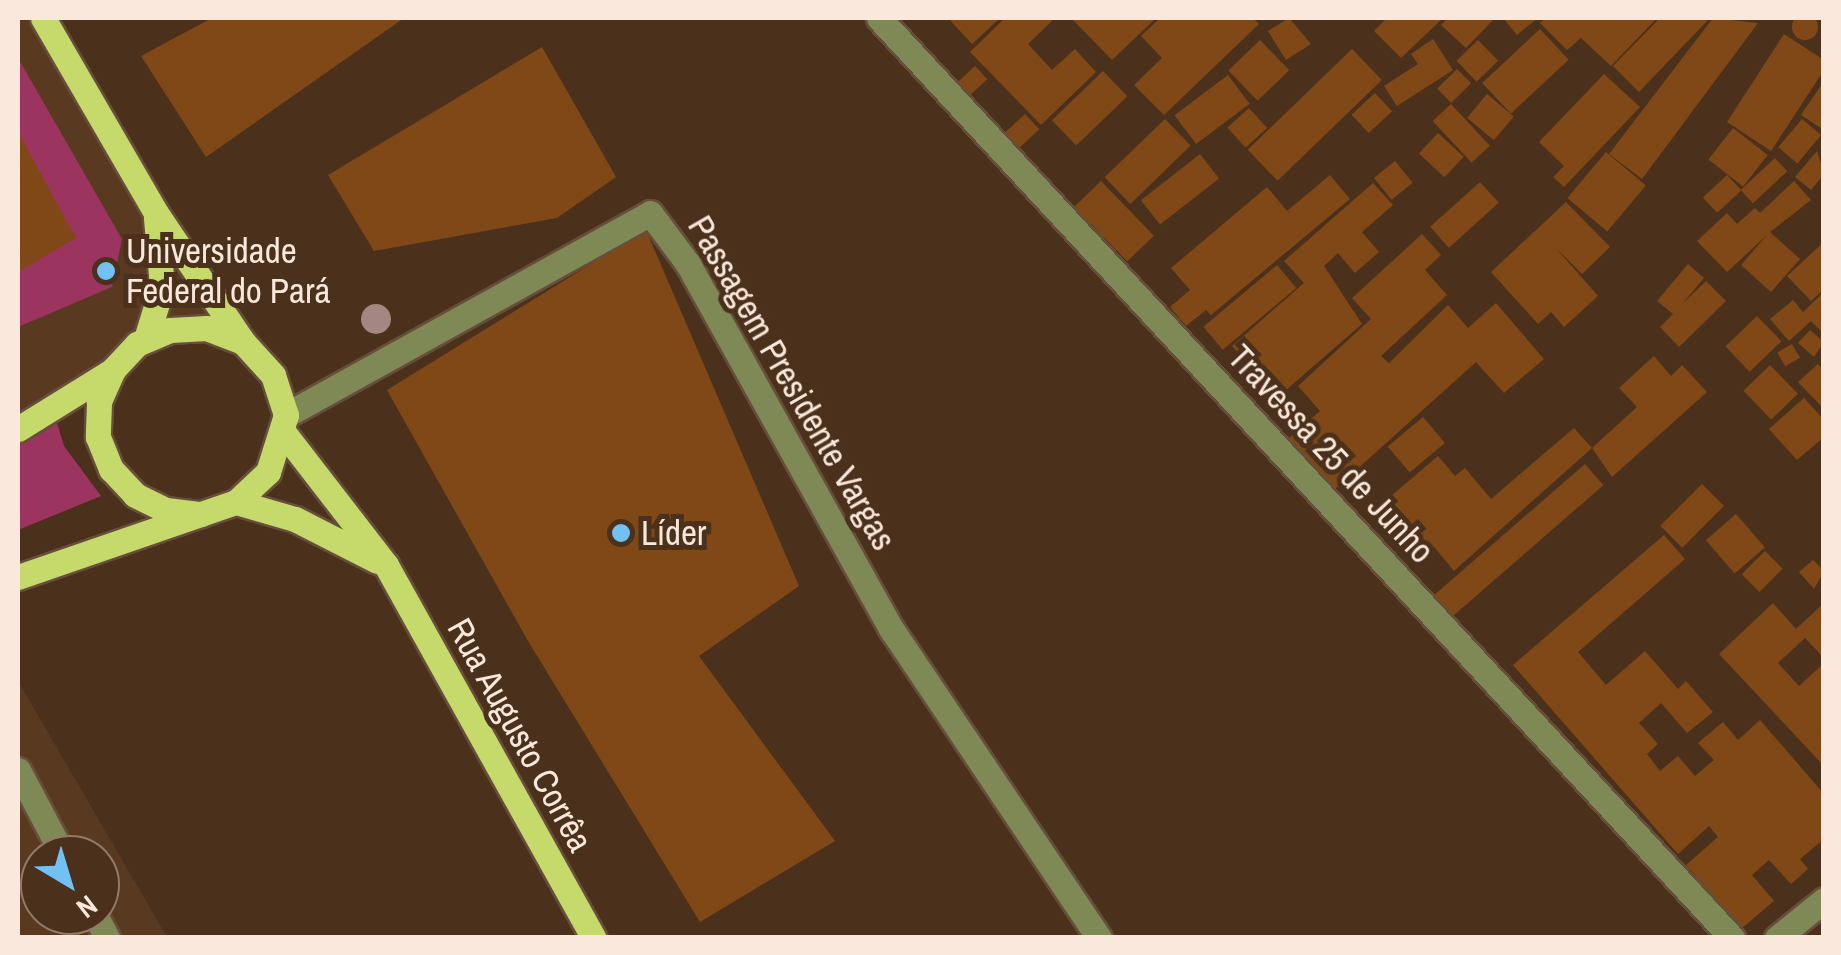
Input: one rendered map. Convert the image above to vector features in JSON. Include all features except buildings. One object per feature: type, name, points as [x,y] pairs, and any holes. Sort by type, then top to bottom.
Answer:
[{"type":"main road","points":[[18,577],[236,502],[268,472],[285,424],[274,376],[242,342],[156,212],[43,18]]},
{"type":"main road","points":[[18,429],[113,370],[146,338],[162,287],[156,212]]},
{"type":"main road","points":[[146,338],[207,328],[242,342]]},
{"type":"main road","points":[[113,370],[100,402],[98,437],[111,469],[134,495],[166,510],[201,514]]},
{"type":"main road","name":"Rua Augusto Corrêa","points":[[285,424],[386,565],[594,938]]},
{"type":"main road","points":[[236,502],[295,520],[386,565]]},
{"type":"street","name":"Travessa 25 de Junho","points":[[879,18],[1732,938]]},
{"type":"street","name":"Passagem Presidente Vargas","points":[[285,424],[650,213],[688,264],[892,630],[1100,938]]},
{"type":"street","points":[[18,770],[52,835]]},
{"type":"street","points":[[1777,938],[1824,900]]},
{"type":"shaded area","name":"Universidade Federal do Pará","points":[[18,18],[43,18],[243,342],[169,330],[18,429]]},
{"type":"shaded area","points":[[18,58],[122,239],[112,287],[18,327]]},
{"type":"shaded area","points":[[55,416],[64,446],[101,496],[18,530],[18,439]]},
{"type":"shaded area","points":[[18,681],[108,835],[20,835],[20,935],[120,935],[120,856],[167,937],[18,937]]},
{"type":"place","name":"Universidade Federal do Pará","points":[[106,271]]},
{"type":"place","name":"Líder","points":[[621,533]]}]
